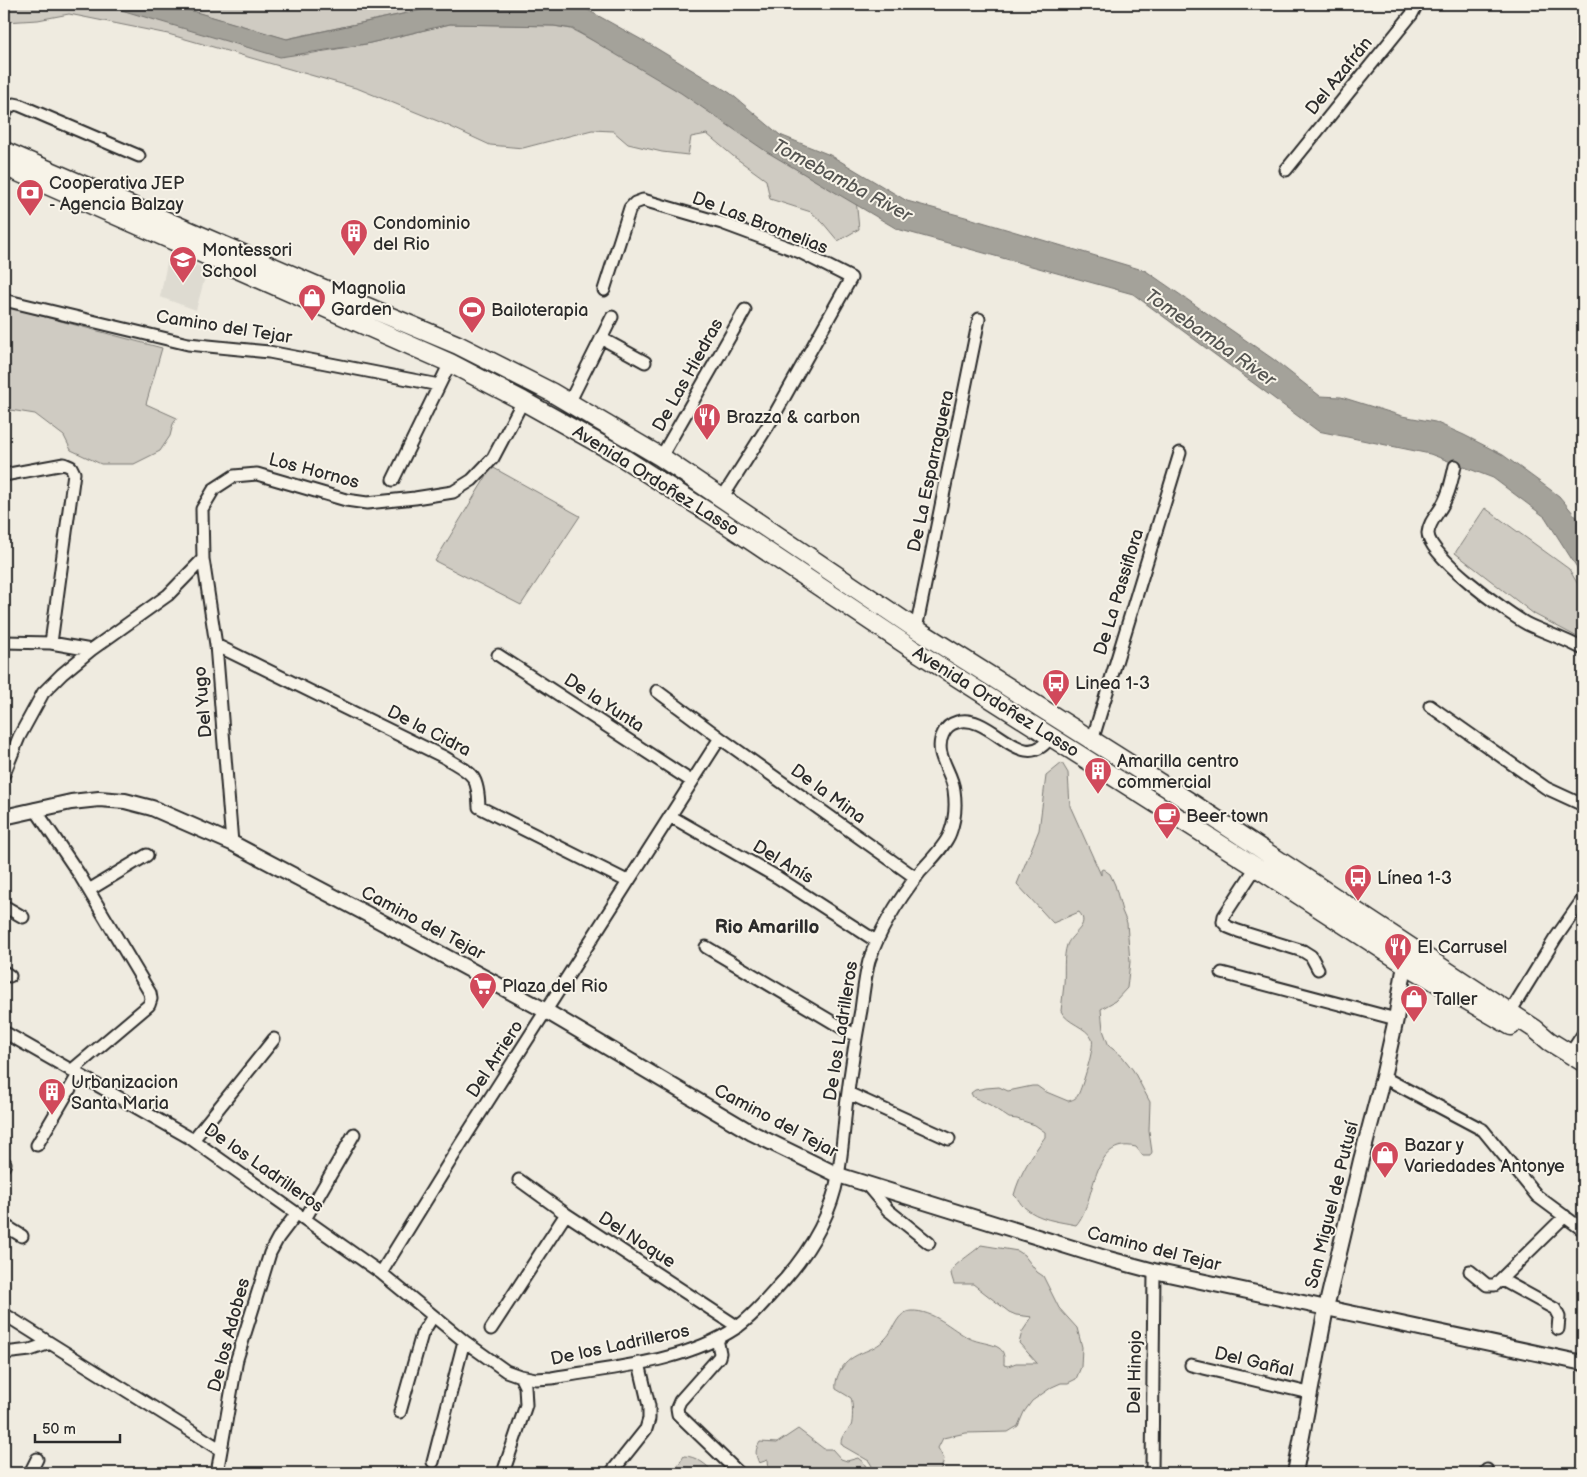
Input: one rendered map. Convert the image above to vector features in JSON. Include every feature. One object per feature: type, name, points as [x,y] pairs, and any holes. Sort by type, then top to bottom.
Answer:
[{"type":"main road","name":"Avenida Ordoñez Lasso","points":[[4,151],[458,345],[569,402],[661,457],[916,629],[1193,804],[1409,956]]},
{"type":"main road","name":"Avenida Ordoñez Lasso","points":[[4,166],[450,363],[614,452],[658,479],[911,648],[1256,867],[1409,956],[1507,1017],[1535,1029],[1549,1042],[1577,1058]]},
{"type":"street","name":"Del Azafrán","points":[[1286,170],[1412,14],[1417,4]]},
{"type":"street","points":[[4,118],[8,108],[14,104],[19,105],[139,156]]},
{"type":"street","name":"De Las Bromelias","points":[[604,290],[630,208],[642,200],[722,223],[766,239],[800,252],[850,278],[771,421],[722,498]]},
{"type":"street","name":"Camino del Tejar","points":[[4,300],[188,344],[269,352],[439,384]]},
{"type":"street","name":"De Las Hiedras","points":[[661,457],[745,310]]},
{"type":"street","points":[[569,402],[612,317]]},
{"type":"street","name":"De La Esparraguera","points":[[916,629],[979,319]]},
{"type":"street","points":[[601,338],[645,362]]},
{"type":"street","points":[[393,480],[450,363]]},
{"type":"street","points":[[523,401],[532,382]]},
{"type":"street","name":"Los Hornos","points":[[203,558],[202,509],[214,489],[234,476],[257,474],[346,500],[367,503],[453,492],[472,480],[493,458],[523,401]]},
{"type":"street","name":"De La Passiflora","points":[[1092,741],[1180,453]]},
{"type":"street","points":[[4,475],[64,464],[71,467],[74,473],[51,643]]},
{"type":"street","points":[[1455,466],[1452,482],[1442,506],[1431,523],[1428,534],[1432,546],[1459,574],[1503,609],[1526,623],[1583,648]]},
{"type":"street","points":[[4,774],[19,737],[43,693],[91,650],[168,595],[203,558]]},
{"type":"street","name":"Del Yugo","points":[[203,558],[216,646],[232,844]]},
{"type":"street","points":[[4,642],[51,643],[91,650]]},
{"type":"street","name":"De la Cidra","points":[[216,646],[444,757],[471,773],[479,787],[479,807],[627,881]]},
{"type":"street","name":"De la Yunta","points":[[498,655],[691,781]]},
{"type":"street","name":"De la Mina","points":[[657,691],[916,878]]},
{"type":"street","points":[[1430,706],[1546,788],[1583,805]]},
{"type":"street","name":"De los Ladrilleros","points":[[4,1032],[193,1140],[381,1273],[433,1316],[506,1371],[536,1379],[552,1378],[676,1355],[717,1340],[738,1327],[754,1313],[793,1269],[816,1238],[831,1206],[838,1175],[856,1036],[868,965],[876,941],[894,908],[950,836],[955,813],[954,788],[941,756],[939,744],[943,733],[949,725],[960,721],[976,723],[1019,749],[1029,751],[1039,749],[1051,736]]},
{"type":"street","name":"Del Arriero","points":[[381,1273],[627,881],[720,738]]},
{"type":"street","name":"Camino del Tejar","points":[[4,816],[99,799],[152,808],[232,844],[365,913],[546,1011],[752,1133],[838,1175],[1105,1258],[1154,1271],[1583,1363]]},
{"type":"street","points":[[35,809],[89,890],[150,993],[151,999],[148,1005],[75,1073],[37,1145]]},
{"type":"street","name":"Del Anís","points":[[670,816],[777,877],[876,941]]},
{"type":"street","points":[[89,890],[147,855]]},
{"type":"street","points":[[1256,867],[1224,916],[1223,922],[1228,927],[1238,931],[1303,950],[1311,956],[1318,969]]},
{"type":"street","points":[[1507,1017],[1555,939],[1583,899]]},
{"type":"street","points":[[4,906],[23,917]]},
{"type":"street","points":[[706,947],[856,1036]]},
{"type":"street","name":"San Miguel de Putusí","points":[[1295,1473],[1326,1308],[1361,1160],[1384,1077],[1409,956]]},
{"type":"street","points":[[1222,973],[1396,1019]]},
{"type":"street","points":[[1577,1058],[1583,1034]]},
{"type":"street","points":[[193,1140],[274,1039]]},
{"type":"street","points":[[1384,1077],[1483,1130],[1537,1196],[1583,1230]]},
{"type":"street","points":[[848,1093],[950,1139]]},
{"type":"street","name":"De los Adobes","points":[[217,1473],[237,1360],[270,1253],[278,1238],[301,1216],[354,1134]]},
{"type":"street","name":"Del Noque","points":[[519,1180],[566,1214],[738,1327]]},
{"type":"street","points":[[866,1184],[888,1210],[929,1243]]},
{"type":"street","points":[[491,1329],[566,1214]]},
{"type":"street","points":[[1470,1271],[1487,1285],[1491,1286],[1502,1280],[1565,1216]]},
{"type":"street","points":[[4,1225],[22,1236]]},
{"type":"street","name":"Del Hinojo","points":[[1152,1473],[1154,1271]]},
{"type":"street","points":[[1502,1280],[1555,1309],[1559,1317],[1558,1329]]},
{"type":"street","points":[[4,1314],[220,1450]]},
{"type":"street","points":[[400,1412],[422,1334],[433,1316]]},
{"type":"street","points":[[433,1462],[464,1340]]},
{"type":"street","points":[[717,1340],[720,1354],[680,1401],[677,1408],[678,1414],[739,1473]]},
{"type":"street","points":[[4,1353],[30,1350],[50,1343]]},
{"type":"street","points":[[611,1473],[646,1429],[650,1419],[649,1406],[639,1363]]},
{"type":"street","name":"Del Gañal","points":[[1190,1365],[1309,1393]]},
{"type":"street","points":[[503,1473],[526,1405],[525,1386],[520,1376]]},
{"type":"street","points":[[30,1473],[37,1459]]},
{"type":"shaded area","points":[[4,4],[101,4],[302,55],[366,44],[450,24],[554,26],[571,29],[687,90],[856,199],[859,229],[838,241],[811,212],[770,199],[766,180],[707,134],[691,137],[688,155],[662,152],[628,144],[613,131],[592,130],[523,148],[490,145],[359,89],[168,34],[69,14],[38,20],[4,22]]},
{"type":"shaded area","points":[[168,4],[449,4],[286,39]]},
{"type":"shaded area","name":"Montessori School","points":[[169,253],[207,270],[196,310],[160,297]]},
{"type":"shaded area","points":[[4,306],[162,348],[146,404],[177,418],[173,424],[170,436],[160,451],[134,464],[101,464],[71,450],[64,436],[35,414],[4,409]]},
{"type":"shaded area","points":[[492,467],[580,516],[521,605],[435,561]]},
{"type":"shaded area","points":[[1485,508],[1569,569],[1583,593],[1583,640],[1534,614],[1455,553]]},
{"type":"shaded area","points":[[1062,763],[1068,773],[1070,806],[1101,875],[1101,870],[1103,869],[1110,874],[1127,923],[1130,962],[1127,988],[1115,1001],[1101,1009],[1103,1030],[1109,1046],[1122,1056],[1133,1070],[1150,1102],[1149,1131],[1152,1152],[1150,1156],[1143,1156],[1136,1147],[1121,1146],[1110,1151],[1102,1161],[1083,1215],[1076,1225],[1036,1215],[1023,1206],[1014,1195],[1027,1164],[1045,1137],[1045,1132],[1035,1125],[1009,1118],[990,1105],[973,1097],[971,1093],[975,1090],[986,1088],[999,1087],[1008,1091],[1037,1086],[1068,1101],[1078,1095],[1088,1067],[1092,1050],[1092,1039],[1061,1011],[1067,945],[1082,925],[1082,917],[1079,912],[1053,923],[1017,884],[1039,830],[1046,776]]},
{"type":"shaded area","points":[[981,1245],[1018,1251],[1043,1276],[1059,1308],[1077,1328],[1082,1347],[1081,1367],[1076,1379],[1052,1387],[1032,1401],[1024,1412],[1018,1426],[1008,1432],[966,1433],[943,1438],[938,1448],[944,1459],[940,1473],[876,1473],[869,1461],[841,1443],[843,1436],[852,1424],[852,1404],[851,1398],[836,1389],[836,1382],[840,1371],[850,1359],[880,1343],[889,1335],[896,1322],[906,1312],[919,1312],[935,1317],[969,1338],[996,1346],[1003,1353],[1004,1365],[1037,1363],[1019,1343],[1022,1332],[1032,1317],[1009,1312],[973,1284],[954,1284],[951,1274],[952,1269]]},
{"type":"shaded area","points":[[798,1429],[824,1449],[832,1449],[841,1459],[847,1461],[858,1458],[864,1463],[869,1473],[769,1473],[768,1460],[759,1463],[757,1457],[756,1450],[760,1442],[777,1443]]},
{"type":"shaded area","points":[[684,1456],[701,1462],[714,1473],[673,1473]]},
{"type":"water","name":"Tomebamba River","points":[[101,4],[169,4],[287,39],[449,4],[565,4],[586,9],[651,45],[730,93],[780,135],[830,155],[907,201],[1146,271],[1273,359],[1320,396],[1341,397],[1402,416],[1435,422],[1503,455],[1559,496],[1583,525],[1583,577],[1545,517],[1493,478],[1430,454],[1318,431],[1133,294],[897,229],[767,152],[681,93],[573,29],[554,26],[450,24],[366,44],[280,57]]},
{"type":"place","name":"Cooperativa JEP - Agencia Balzay","points":[[30,217]]},
{"type":"place","name":"Condominio del Rio","points":[[354,257]]},
{"type":"place","name":"Montessori School","points":[[183,284]]},
{"type":"place","name":"Magnolia Garden","points":[[312,322]]},
{"type":"place","name":"Bailoterapia","points":[[472,334]]},
{"type":"place","name":"Brazza & carbon","points":[[707,441]]},
{"type":"place","name":"Linea 1-3","points":[[1056,707]]},
{"type":"place","name":"Amarilla centro commercial","points":[[1098,795]]},
{"type":"place","name":"Beer town","points":[[1167,840]]},
{"type":"place","name":"Línea 1-3","points":[[1358,902]]},
{"type":"place","name":"El Carrusel","points":[[1398,971]]},
{"type":"place","name":"Plaza del Rio","points":[[483,1010]]},
{"type":"place","name":"Taller","points":[[1414,1023]]},
{"type":"place","name":"Urbanizacion Santa Maria","points":[[52,1116]]},
{"type":"place","name":"Bazar y Variedades Antonye","points":[[1385,1179]]},
{"type":"district","name":"Rio Amarillo","points":[[767,927]]}]
